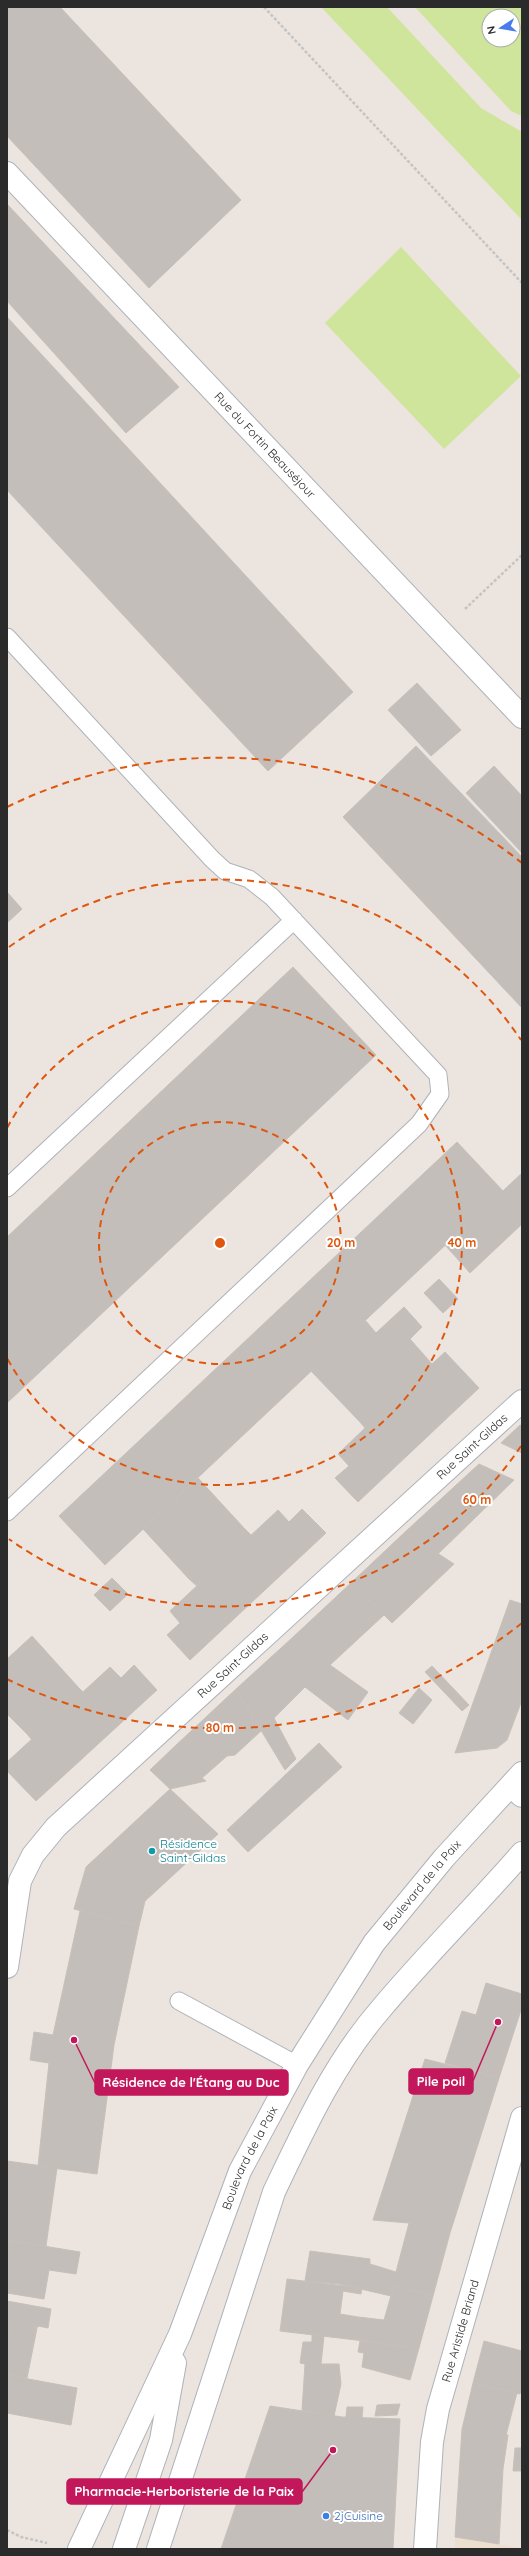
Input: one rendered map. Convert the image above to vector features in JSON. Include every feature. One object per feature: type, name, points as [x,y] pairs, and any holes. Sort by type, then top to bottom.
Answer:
[{"type":"street","name":"Rue du Fortin Beauséjour","points":[[7,173],[522,717]]},
{"type":"street","name":"Rue Saint-Gildas","points":[[7,1967],[20,1881],[33,1854],[56,1827],[522,1401]]},
{"type":"street","name":"Boulevard de la Paix","points":[[79,2549],[180,2334],[240,2171],[297,2065],[374,1943],[444,1858],[518,1785]]},
{"type":"street","points":[[158,2549],[274,2192],[300,2136],[322,2095],[379,2010],[522,1853]]},
{"type":"street","name":"Rue Aristide Briand","points":[[425,2549],[432,2442],[438,2409],[522,2118]]},
{"type":"street","points":[[124,2549],[161,2440],[180,2334]]},
{"type":"lane","points":[[7,636],[225,872],[249,879],[272,897],[294,920],[438,1074],[440,1094],[419,1124],[7,1512]]},
{"type":"lane","points":[[7,1188],[294,920]]},
{"type":"lane","points":[[179,2001],[297,2065]]},
{"type":"path","points":[[264,7],[522,283]]},
{"type":"path","points":[[442,632],[522,555]]},
{"type":"path","points":[[7,2530],[21,2537],[54,2545]]},
{"type":"shaded area","points":[[455,2537],[522,2548],[522,2549],[455,2549]]},
{"type":"green space","points":[[321,7],[387,7],[481,108],[522,132],[522,220]]},
{"type":"green space","points":[[415,7],[522,7],[522,116],[511,111]]},
{"type":"green space","points":[[401,247],[521,376],[444,449],[325,323]]},
{"type":"building","points":[[7,7],[60,7],[241,200],[149,288],[7,136]]},
{"type":"building","points":[[7,204],[179,387],[126,433],[7,301]]},
{"type":"building","points":[[7,317],[353,692],[268,771],[7,490]]},
{"type":"building","points":[[417,683],[461,730],[431,756],[388,710]]},
{"type":"building","points":[[416,746],[522,857],[522,948],[492,976],[343,817]]},
{"type":"building","points":[[494,766],[522,796],[522,853],[466,793]]},
{"type":"building","points":[[7,892],[22,909],[7,923]]},
{"type":"building","points":[[522,948],[522,1008],[492,976]]},
{"type":"building","points":[[293,967],[376,1055],[7,1403],[7,1237]]},
{"type":"building","points":[[457,1142],[503,1191],[105,1565],[59,1516]]},
{"type":"building","points":[[522,1173],[522,1224],[470,1273],[445,1245]]},
{"type":"building","points":[[439,1279],[458,1299],[443,1313],[424,1293]]},
{"type":"building","points":[[404,1307],[422,1327],[410,1339],[432,1364],[445,1352],[479,1388],[358,1502],[335,1478],[349,1466],[338,1454],[418,1377],[413,1372],[360,1422],[311,1371],[365,1320],[376,1333]]},
{"type":"building","points":[[413,1372],[418,1377],[365,1428],[360,1422]]},
{"type":"building","points":[[520,1425],[522,1426],[522,1453],[501,1443]]},
{"type":"building","points":[[479,1464],[514,1480],[438,1554],[405,1532]]},
{"type":"building","points":[[198,1478],[244,1528],[189,1579],[143,1529]]},
{"type":"building","points":[[302,1509],[326,1533],[190,1660],[167,1635],[180,1623],[170,1611],[278,1510],[289,1522]]},
{"type":"building","points":[[244,1528],[251,1535],[197,1586],[189,1579]]},
{"type":"building","points":[[405,1532],[454,1564],[392,1623],[352,1582]]},
{"type":"building","points":[[112,1578],[128,1594],[110,1611],[94,1595]]},
{"type":"building","points":[[352,1582],[384,1615],[330,1665],[292,1638]]},
{"type":"building","points":[[510,1600],[522,1604],[522,1700],[507,1740],[497,1748],[455,1753]]},
{"type":"building","points":[[32,1636],[78,1687],[27,1734],[7,1714],[7,1659]]},
{"type":"building","points":[[292,1638],[368,1692],[348,1720],[305,1687],[274,1718],[296,1759],[285,1770],[236,1689]]},
{"type":"building","points":[[134,1665],[157,1690],[36,1801],[7,1771],[7,1762],[110,1667],[121,1678]]},
{"type":"building","points":[[432,1666],[469,1705],[462,1711],[425,1672]]},
{"type":"building","points":[[78,1687],[83,1692],[32,1740],[27,1734]]},
{"type":"building","points":[[419,1688],[432,1700],[413,1724],[399,1713]]},
{"type":"building","points":[[236,1689],[262,1730],[235,1755],[227,1756],[202,1778],[174,1747]]},
{"type":"building","points":[[319,1743],[342,1767],[248,1852],[227,1830]]},
{"type":"building","points":[[174,1747],[206,1781],[170,1789],[150,1770]]},
{"type":"building","name":"Résidence Saint-Gildas","points":[[170,1789],[218,1834],[145,1901],[139,1926],[74,1909],[86,1867]]},
{"type":"building","points":[[80,1911],[139,1926],[114,2045],[97,2174],[38,2166],[49,2063],[30,2060],[34,2032],[53,2035]]},
{"type":"building","points":[[486,1983],[522,1994],[522,2007],[499,2078],[445,2063],[462,2011],[476,2015]]},
{"type":"building","points":[[425,2059],[499,2078],[450,2233],[409,2223],[373,2220]]},
{"type":"building","points":[[7,2161],[57,2168],[46,2246],[7,2240]]},
{"type":"building","points":[[409,2223],[450,2233],[433,2296],[394,2285],[391,2296],[339,2284],[305,2281],[310,2251],[370,2259],[370,2264],[396,2272]]},
{"type":"building","points":[[7,2240],[80,2252],[76,2274],[49,2270],[44,2299],[7,2293]]},
{"type":"building","points":[[287,2279],[362,2288],[361,2294],[343,2291],[340,2314],[358,2317],[356,2340],[280,2331]]},
{"type":"building","points":[[394,2285],[433,2296],[419,2348],[356,2340],[358,2317],[384,2320]]},
{"type":"building","points":[[7,2301],[51,2309],[48,2328],[38,2326],[37,2328],[7,2322]]},
{"type":"building","points":[[7,2322],[37,2328],[27,2378],[7,2375]]},
{"type":"building","points":[[312,2335],[324,2336],[321,2364],[339,2364],[341,2384],[334,2416],[302,2410],[305,2364],[300,2363],[303,2342],[312,2342]]},
{"type":"building","points":[[360,2341],[419,2348],[410,2380],[362,2367],[364,2353],[358,2352]]},
{"type":"building","points":[[484,2341],[522,2351],[522,2386],[520,2394],[473,2383]]},
{"type":"building","points":[[7,2375],[77,2388],[71,2425],[7,2413]]},
{"type":"building","points":[[473,2383],[517,2393],[506,2435],[462,2429]]},
{"type":"building","points":[[400,2404],[397,2415],[375,2416],[377,2405]]},
{"type":"building","points":[[270,2406],[342,2417],[400,2419],[393,2549],[221,2549]]},
{"type":"building","points":[[347,2407],[363,2407],[362,2418],[346,2417]]},
{"type":"building","points":[[462,2429],[508,2435],[503,2469],[499,2544],[455,2537]]},
{"type":"building","points":[[515,2448],[522,2448],[522,2471],[513,2471]]},
{"type":"place","name":"Résidence Saint-Gildas","points":[[152,1851]]},
{"type":"place","name":"Pile poil","points":[[498,2022]]},
{"type":"place","name":"Résidence de l'Étang au Duc","points":[[74,2040]]},
{"type":"place","name":"Pharmacie-Herboristerie de la Paix","points":[[333,2450]]},
{"type":"place","name":"2jCuisine","points":[[326,2516]]}]
